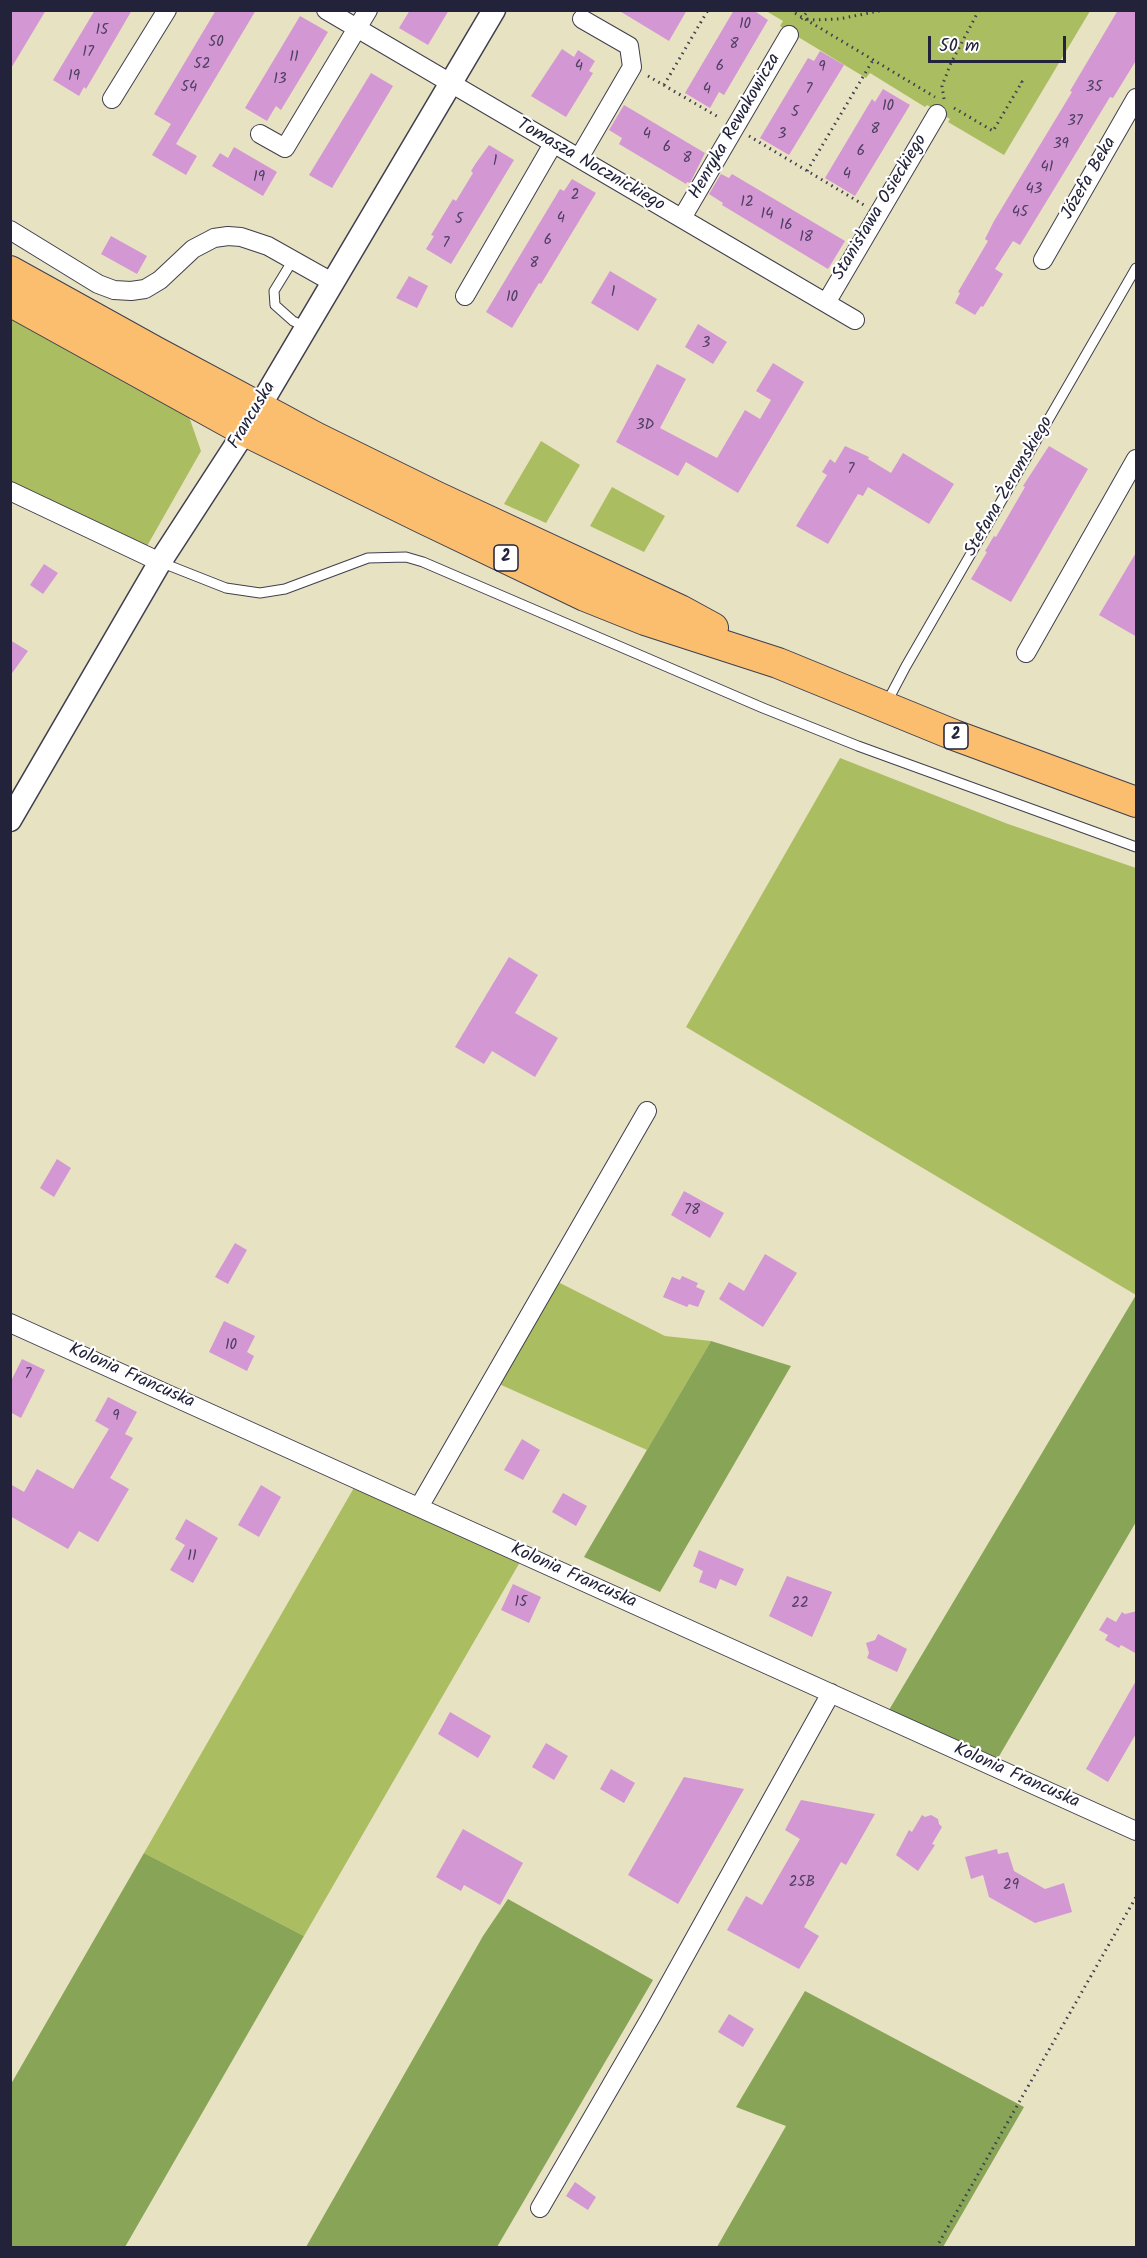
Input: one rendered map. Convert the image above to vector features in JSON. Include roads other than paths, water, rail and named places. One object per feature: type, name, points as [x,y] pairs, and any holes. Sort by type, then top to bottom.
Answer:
[{"type":"highway","name":"2","points":[[10,271],[251,419]]},
{"type":"highway","name":"2","points":[[10,301],[251,419],[424,491],[680,610],[778,663],[885,707],[1137,802]]},
{"type":"street","points":[[112,99],[166,10]]},
{"type":"street","name":"Tomasza Nocznickiego","points":[[326,10],[855,320]]},
{"type":"street","points":[[260,134],[285,148],[368,10]]},
{"type":"street","name":"Francuska","points":[[10,820],[160,562],[251,419],[494,10]]},
{"type":"street","points":[[579,158],[632,67],[629,46],[582,19]]},
{"type":"street","name":"Henryka Rewakowicza","points":[[682,218],[789,35]]},
{"type":"street","name":"Józefa Beka","points":[[1043,260],[1137,98]]},
{"type":"street","name":"Stanisława Osieckiego","points":[[825,303],[941,108]]},
{"type":"street","points":[[465,296],[553,144]]},
{"type":"street","points":[[10,230],[98,284],[114,290],[145,289],[160,280],[193,249],[221,237],[241,237],[268,246],[332,282]]},
{"type":"street","points":[[1026,653],[1137,459]]},
{"type":"street","points":[[10,491],[160,562]]},
{"type":"street","points":[[419,1507],[647,1111]]},
{"type":"street","name":"Kolonia Francuska","points":[[10,1323],[1137,1831]]},
{"type":"street","points":[[540,2208],[652,2014],[831,1693]]},
{"type":"lane","points":[[293,260],[274,291],[275,305],[293,321],[306,327]]},
{"type":"lane","name":"Stefana Żeromskiego","points":[[885,707],[910,658],[1137,268]]},
{"type":"lane","points":[[160,562],[226,588],[260,593],[285,589],[368,558],[406,557],[423,561],[763,708],[858,746],[1137,847]]}]
